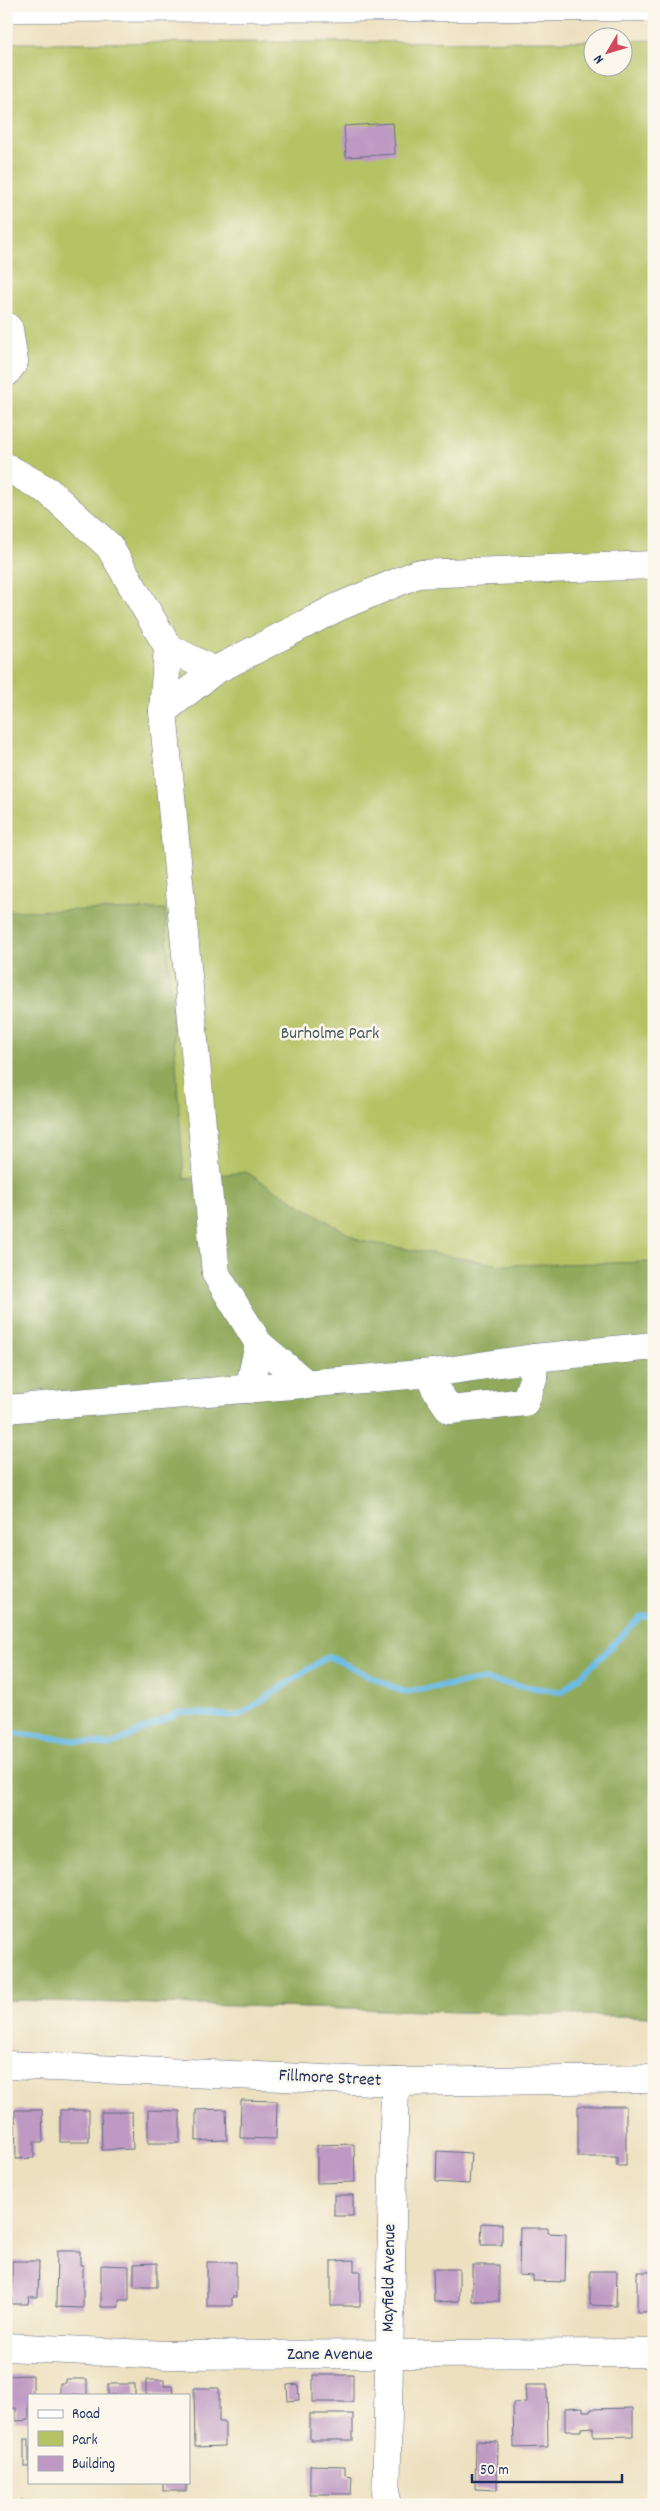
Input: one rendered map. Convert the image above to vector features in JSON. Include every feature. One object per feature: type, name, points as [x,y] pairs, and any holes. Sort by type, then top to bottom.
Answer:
[{"type":"street","points":[[6,8],[654,7]]},
{"type":"street","points":[[6,326],[9,330],[14,362],[6,373]]},
{"type":"street","points":[[6,467],[48,491],[109,546],[168,647],[214,671]]},
{"type":"street","points":[[163,711],[214,671],[338,607],[417,574],[654,565]]},
{"type":"street","points":[[168,647],[163,711],[216,1274],[259,1344],[308,1385]]},
{"type":"street","points":[[249,1390],[259,1344]]},
{"type":"street","points":[[6,1409],[433,1373],[534,1358],[654,1346]]},
{"type":"street","points":[[433,1373],[435,1388],[450,1410],[525,1402],[533,1379],[534,1358]]},
{"type":"street","name":"Fillmore Street","points":[[6,2064],[395,2082],[654,2079]]},
{"type":"street","name":"Mayfield Avenue","points":[[386,2505],[395,2082]]},
{"type":"street","name":"Zane Avenue","points":[[6,2347],[167,2355],[654,2353]]},
{"type":"green space","name":"Burholme Park","points":[[654,40],[654,2017],[6,2000],[6,43],[582,41],[582,78],[632,78],[632,41]]},
{"type":"green space","points":[[165,909],[184,1179],[246,1172],[360,1241],[501,1265],[654,1262],[654,2017],[6,2000],[6,911]]},
{"type":"building","points":[[393,123],[395,154],[346,157],[344,126]]},
{"type":"building","points":[[241,2100],[277,2101],[276,2139],[240,2138]]},
{"type":"building","points":[[578,2106],[626,2106],[626,2166],[617,2166],[617,2157],[578,2157]]},
{"type":"building","points":[[226,2109],[227,2140],[196,2141],[196,2110]]},
{"type":"building","points":[[15,2110],[42,2110],[43,2142],[34,2142],[34,2158],[16,2159]]},
{"type":"building","points":[[60,2110],[89,2110],[89,2142],[60,2142]]},
{"type":"building","points":[[148,2110],[180,2111],[180,2143],[148,2143]]},
{"type":"building","points":[[101,2112],[132,2112],[133,2149],[102,2150]]},
{"type":"building","points":[[354,2144],[355,2182],[317,2183],[317,2145]]},
{"type":"building","points":[[437,2151],[471,2153],[469,2184],[436,2182]]},
{"type":"building","points":[[334,2195],[353,2195],[353,2216],[334,2216]]},
{"type":"building","points":[[482,2223],[502,2224],[502,2245],[481,2245]]},
{"type":"building","points":[[520,2228],[548,2228],[548,2233],[566,2234],[565,2282],[533,2281],[533,2276],[519,2275]]},
{"type":"building","points":[[57,2251],[80,2251],[80,2265],[83,2265],[83,2308],[56,2307]]},
{"type":"building","points":[[354,2260],[354,2271],[360,2271],[360,2306],[331,2306],[331,2261]]},
{"type":"building","points":[[12,2261],[39,2261],[38,2297],[29,2297],[28,2304],[12,2304]]},
{"type":"building","points":[[207,2262],[236,2262],[236,2297],[232,2297],[232,2306],[207,2306]]},
{"type":"building","points":[[157,2263],[157,2287],[134,2287],[134,2264]]},
{"type":"building","points":[[101,2265],[129,2266],[129,2300],[119,2300],[119,2307],[101,2307]]},
{"type":"building","points":[[472,2265],[499,2265],[499,2301],[472,2301]]},
{"type":"building","points":[[433,2269],[459,2269],[459,2301],[434,2302]]},
{"type":"building","points":[[590,2271],[617,2271],[616,2306],[590,2305]]},
{"type":"building","points":[[637,2272],[654,2272],[654,2312],[637,2312]]},
{"type":"building","points":[[33,2375],[33,2394],[28,2394],[28,2420],[16,2421],[16,2408],[6,2409],[6,2376]]},
{"type":"building","points":[[313,2375],[353,2375],[353,2402],[313,2402]]},
{"type":"building","points":[[66,2379],[87,2379],[87,2394],[60,2394],[60,2383],[66,2383]]},
{"type":"building","points":[[146,2380],[164,2380],[164,2386],[173,2386],[174,2394],[146,2394]]},
{"type":"building","points":[[108,2384],[135,2384],[135,2394],[108,2394]]},
{"type":"building","points":[[298,2384],[299,2400],[288,2401],[287,2385]]},
{"type":"building","points":[[525,2385],[547,2385],[548,2447],[514,2448],[513,2403],[526,2402]]},
{"type":"building","points":[[194,2388],[219,2388],[219,2422],[225,2422],[225,2446],[195,2447]]},
{"type":"building","points":[[583,2407],[583,2411],[591,2411],[591,2409],[633,2408],[633,2436],[593,2437],[593,2427],[581,2428],[581,2431],[565,2431],[565,2408]]},
{"type":"building","points":[[310,2414],[353,2414],[353,2440],[310,2440]]},
{"type":"building","points":[[24,2439],[28,2439],[28,2467],[24,2467]]},
{"type":"building","points":[[476,2441],[498,2442],[497,2490],[475,2489]]},
{"type":"building","points":[[310,2465],[345,2466],[345,2475],[352,2476],[351,2494],[310,2494]]},
{"type":"building","points":[[163,2484],[186,2484],[186,2491],[163,2491]]},
{"type":"building","points":[[7,2501],[31,2501],[31,2505],[7,2505]]},
{"type":"waterway","points":[[6,1732],[111,1745],[180,1712],[239,1716],[328,1656],[403,1692],[482,1680],[562,1692],[597,1661],[640,1617],[654,1615]]}]
